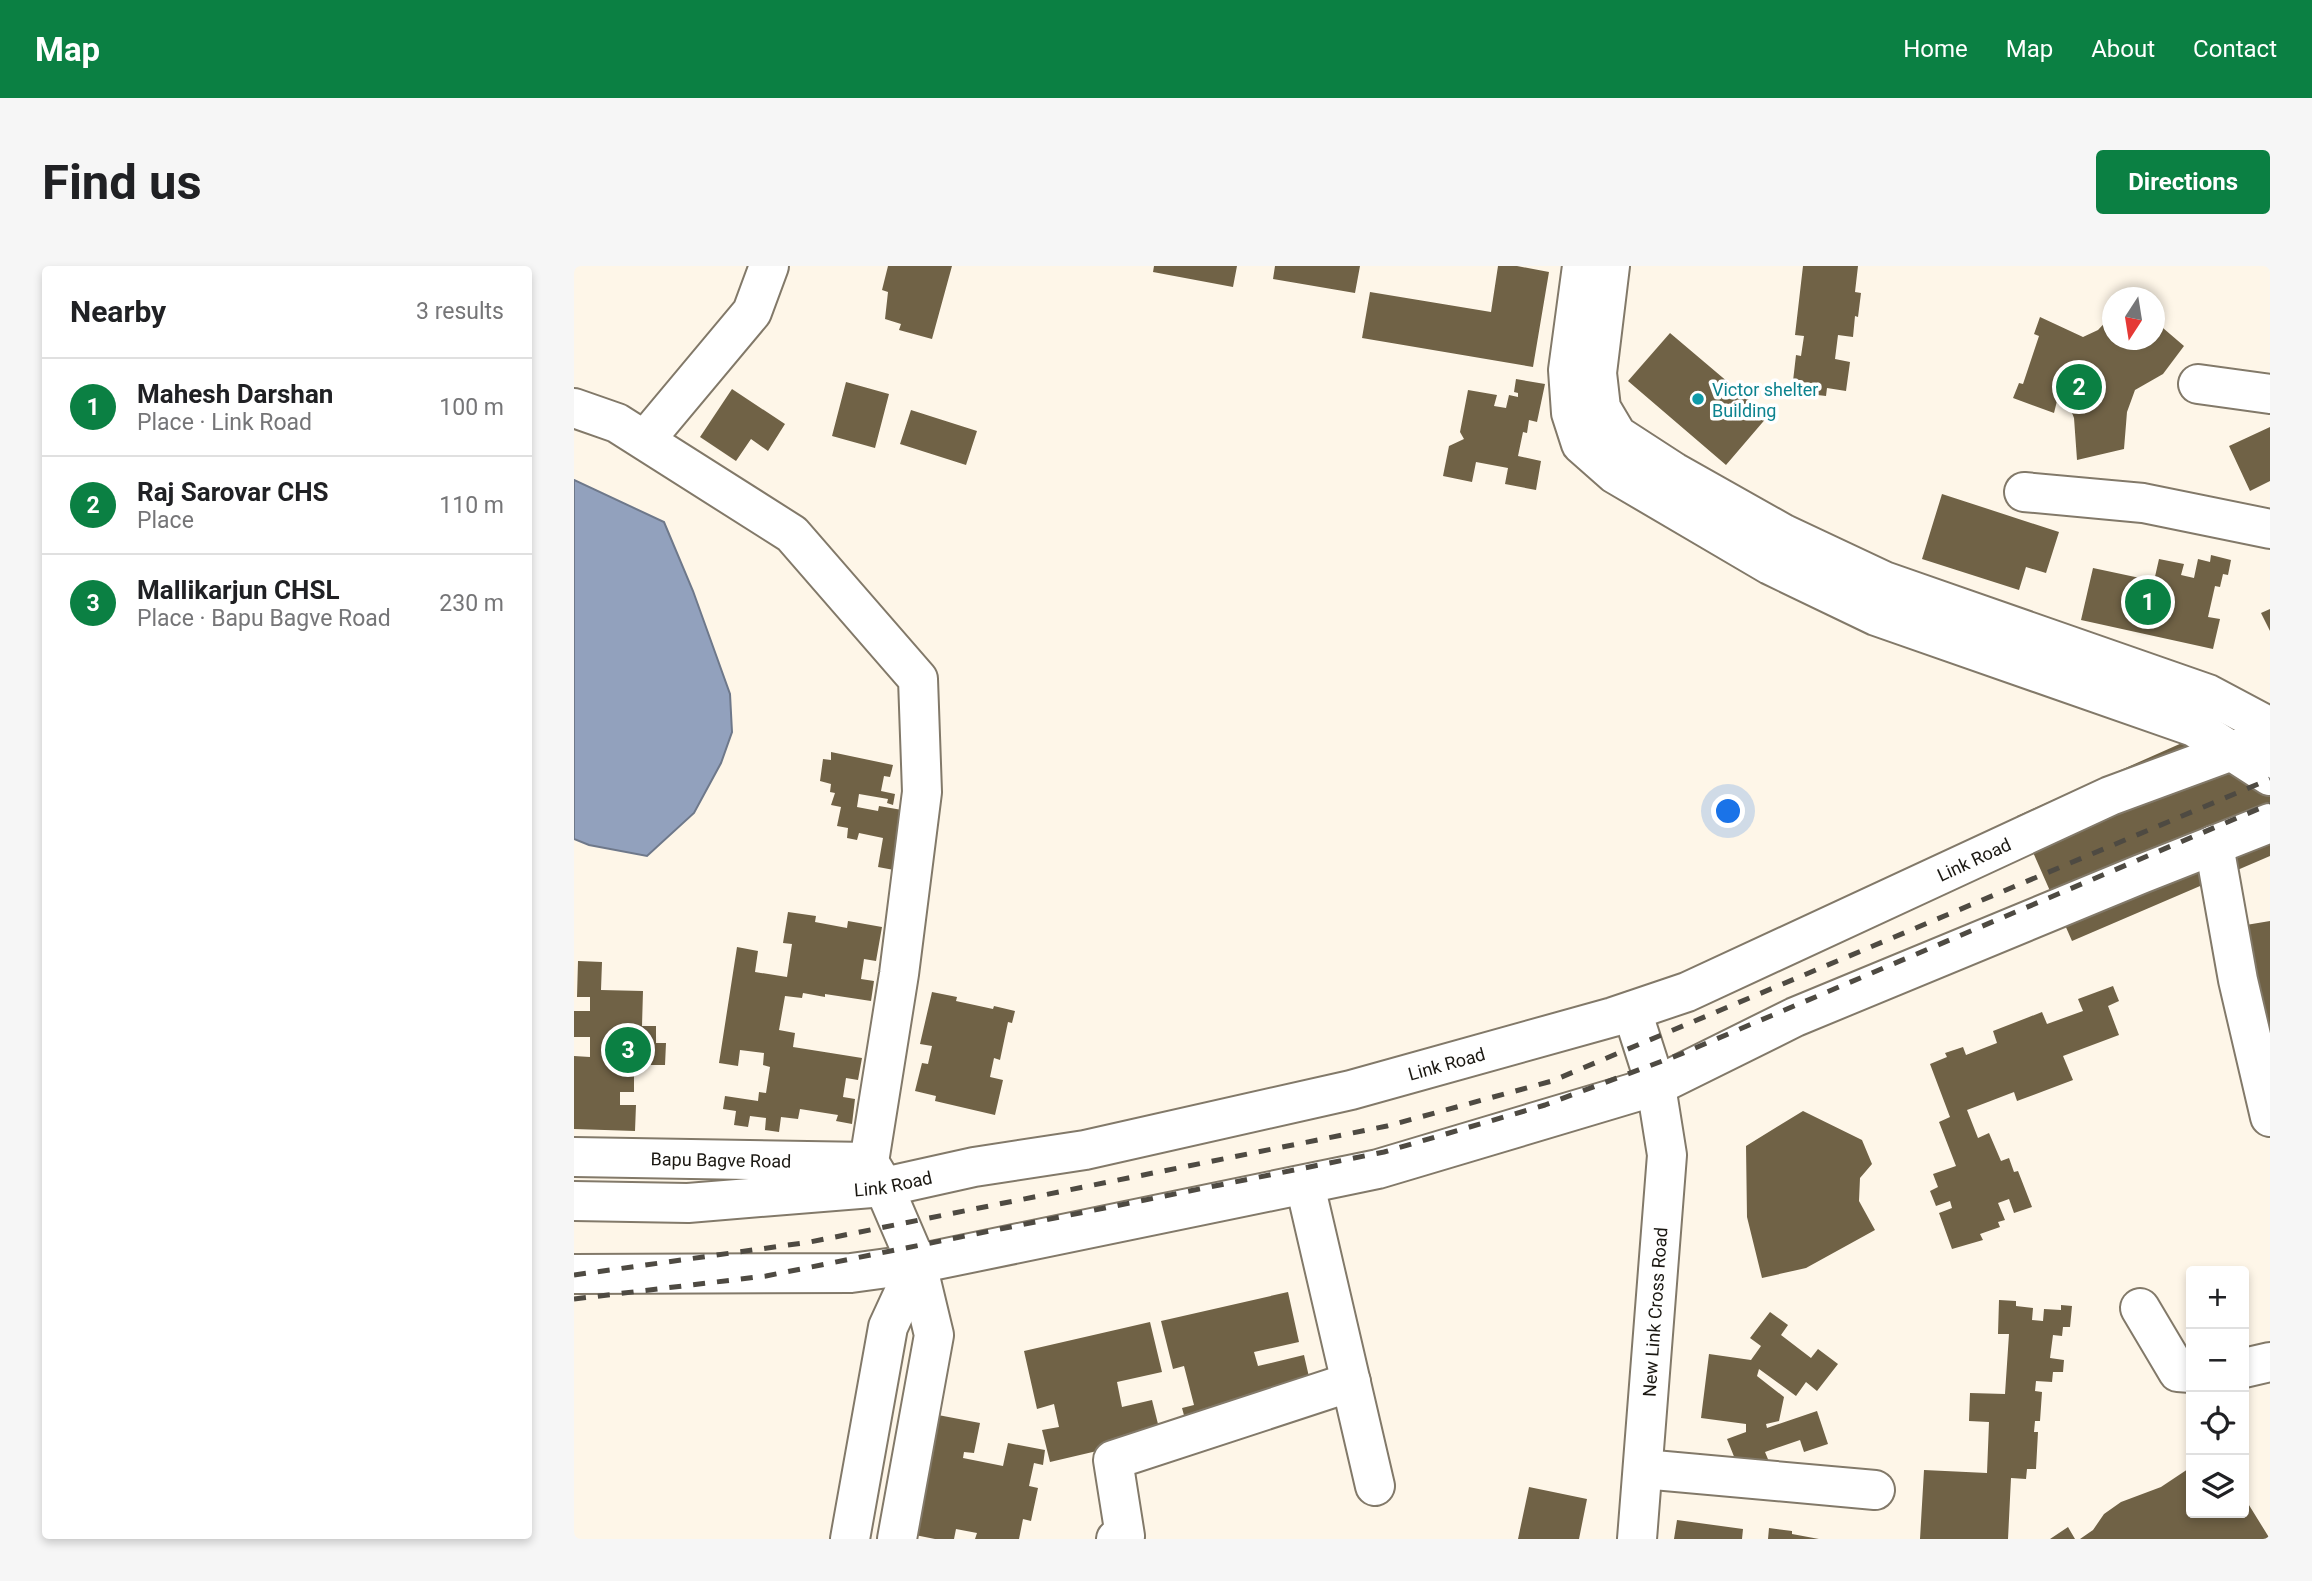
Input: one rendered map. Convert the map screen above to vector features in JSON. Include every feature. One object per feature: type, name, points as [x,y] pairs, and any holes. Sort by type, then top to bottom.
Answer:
[{"type":"main road","points":[[645,440],[752,312],[769,266]]},
{"type":"main road","points":[[1582,266],[1568,370],[1572,413],[1581,444],[1615,474],[1770,565],[1877,616],[2194,727],[2270,775]]},
{"type":"main road","points":[[1610,266],[1597,373],[1601,408],[1617,435],[1674,472],[1784,534],[1884,581],[2208,694],[2270,727]]},
{"type":"main road","points":[[2198,384],[2270,394]]},
{"type":"main road","points":[[574,408],[617,423],[792,534],[918,678],[922,792],[877,1174],[917,1264],[934,1335],[897,1539]]},
{"type":"main road","points":[[2024,492],[2143,503],[2270,529]]},
{"type":"main road","name":"Link Road","points":[[574,1201],[688,1203],[877,1174],[974,1167],[1085,1150],[1351,1090],[1632,1011],[1688,992],[2110,796],[2270,737]]},
{"type":"main road","points":[[574,1285],[851,1273],[917,1264],[1378,1169],[1656,1086],[1795,1017],[2270,823]]},
{"type":"main road","points":[[2214,845],[2238,980],[2270,1117]]},
{"type":"main road","name":"New Link Cross Road","points":[[1632,1011],[1656,1086],[1667,1155],[1637,1539]]},
{"type":"main road","name":"Bapu Bagve Road","points":[[574,1157],[877,1174]]},
{"type":"main road","points":[[1305,1185],[1376,1486]]},
{"type":"main road","points":[[850,1539],[888,1327],[917,1264]]},
{"type":"main road","points":[[574,1274],[851,1273]]},
{"type":"main road","points":[[2140,1308],[2178,1372],[2186,1373]]},
{"type":"main road","points":[[2249,1367],[2270,1362]]},
{"type":"main road","points":[[1116,1539],[1125,1536],[1113,1460],[1351,1382]]},
{"type":"main road","points":[[1643,1469],[1875,1490]]},
{"type":"water","points":[[574,480],[664,522],[693,591],[730,694],[732,732],[721,763],[694,813],[647,856],[589,845],[574,839]]},
{"type":"building","points":[[888,266],[952,266],[932,339],[899,330],[901,324],[885,319],[888,292],[882,290]]},
{"type":"building","points":[[1154,266],[1237,266],[1233,287],[1153,272]]},
{"type":"building","points":[[1275,266],[1360,266],[1355,293],[1273,279]]},
{"type":"building","points":[[1498,266],[1517,266],[1549,272],[1533,367],[1362,338],[1370,292],[1491,312]]},
{"type":"building","points":[[1803,266],[1858,266],[1855,292],[1861,293],[1858,317],[1855,316],[1853,337],[1838,335],[1835,359],[1850,362],[1846,391],[1827,388],[1826,396],[1809,394],[1811,383],[1793,381],[1796,355],[1801,356],[1804,336],[1795,335]]},
{"type":"building","points":[[2040,317],[2083,337],[2102,326],[2102,350],[2165,350],[2165,330],[2184,346],[2163,374],[2135,390],[2127,412],[2124,449],[2077,460],[2074,418],[2069,405],[2058,397],[2054,413],[2013,398],[2019,383],[2023,384],[2039,336],[2034,334]]},
{"type":"building","name":"Victor shelter Building","points":[[1670,333],[1768,416],[1726,465],[1628,381]]},
{"type":"building","points":[[1516,379],[1545,384],[1537,422],[1529,420],[1527,433],[1523,432],[1518,456],[1541,461],[1536,490],[1505,484],[1508,468],[1476,462],[1472,482],[1443,476],[1449,446],[1464,439],[1460,432],[1468,390],[1497,395],[1494,406],[1506,408],[1509,395],[1518,397],[1518,393],[1514,392]]},
{"type":"building","points":[[846,382],[889,394],[875,448],[832,436]]},
{"type":"building","points":[[732,389],[785,424],[768,451],[751,439],[736,461],[700,437]]},
{"type":"building","points":[[911,410],[977,431],[966,465],[900,444]]},
{"type":"building","points":[[2270,427],[2270,481],[2250,491],[2229,446]]},
{"type":"building","points":[[1942,494],[2059,532],[2046,573],[2026,567],[2019,590],[1922,559]]},
{"type":"building","points":[[2211,555],[2231,560],[2228,575],[2223,574],[2220,587],[2215,586],[2208,617],[2220,619],[2213,649],[2081,620],[2093,568],[2154,581],[2159,559],[2184,564],[2181,575],[2194,578],[2198,559],[2210,562]]},
{"type":"building","points":[[2270,609],[2270,631],[2261,613]]},
{"type":"building","points":[[2270,704],[2270,856],[2072,941],[2017,816]]},
{"type":"building","points":[[831,752],[893,765],[890,777],[884,776],[881,791],[895,794],[893,805],[887,803],[888,799],[859,794],[857,807],[878,811],[879,806],[902,810],[894,870],[878,867],[883,838],[859,833],[857,840],[847,838],[848,828],[837,826],[841,807],[831,805],[835,793],[830,792],[831,784],[820,781],[823,759],[831,760]]},
{"type":"building","points":[[788,912],[816,916],[815,922],[847,928],[848,921],[882,927],[876,961],[864,959],[861,979],[874,981],[871,1001],[825,994],[825,997],[803,993],[802,998],[785,996],[779,1030],[795,1033],[793,1047],[862,1058],[858,1080],[846,1078],[843,1097],[855,1099],[852,1124],[836,1121],[838,1115],[800,1109],[798,1119],[781,1117],[779,1132],[765,1130],[766,1118],[750,1116],[748,1127],[734,1125],[736,1111],[723,1109],[725,1096],[758,1101],[759,1092],[766,1093],[770,1067],[763,1065],[764,1053],[740,1050],[738,1066],[719,1063],[737,947],[758,951],[755,972],[787,977],[792,944],[783,943]]},
{"type":"building","points":[[2270,921],[2270,1067],[2240,926]]},
{"type":"building","points":[[578,961],[602,962],[601,990],[643,991],[642,1026],[656,1026],[656,1043],[666,1043],[665,1065],[634,1065],[634,1092],[620,1092],[620,1105],[636,1105],[635,1131],[574,1129],[574,1056],[590,1057],[590,1037],[574,1037],[574,1011],[590,1011],[590,997],[577,997]]},
{"type":"building","points":[[2113,986],[2119,1001],[2108,1006],[2119,1035],[2063,1056],[2073,1080],[2017,1101],[2014,1092],[1967,1110],[1978,1138],[1989,1133],[2001,1161],[2009,1158],[2014,1172],[2018,1171],[2032,1207],[2014,1213],[2009,1199],[1998,1203],[2005,1220],[1998,1222],[2000,1227],[1980,1234],[1983,1240],[1952,1249],[1939,1213],[1952,1208],[1950,1201],[1936,1206],[1930,1191],[1938,1187],[1933,1174],[1956,1166],[1939,1122],[1950,1117],[1930,1064],[1947,1057],[1945,1053],[1963,1047],[1966,1055],[1997,1043],[1993,1031],[2042,1012],[2047,1024],[2083,1011],[2078,999]]},
{"type":"building","points":[[932,992],[957,997],[956,1001],[1015,1011],[1012,1023],[1008,1022],[1000,1060],[994,1058],[990,1077],[1003,1080],[995,1115],[935,1101],[936,1096],[915,1091],[922,1063],[928,1064],[932,1046],[920,1044]]},
{"type":"building","points":[[1803,1111],[1862,1140],[1872,1164],[1860,1178],[1859,1201],[1875,1230],[1806,1268],[1762,1278],[1747,1217],[1746,1146]]},
{"type":"building","points":[[1288,1292],[1299,1342],[1254,1352],[1258,1366],[1304,1355],[1312,1390],[1185,1419],[1182,1408],[1194,1405],[1184,1366],[1173,1369],[1161,1321]]},
{"type":"building","points":[[1999,1300],[2016,1301],[2016,1306],[2033,1308],[2032,1320],[2043,1321],[2044,1309],[2061,1310],[2061,1305],[2072,1306],[2070,1327],[2063,1327],[2062,1336],[2053,1335],[2050,1358],[2064,1360],[2063,1372],[2053,1372],[2052,1382],[2036,1381],[2035,1391],[2042,1392],[2040,1421],[2035,1421],[2034,1432],[2038,1432],[2036,1469],[2027,1469],[2026,1479],[2011,1478],[2008,1539],[1920,1539],[1924,1470],[1987,1473],[1989,1422],[1969,1421],[1970,1393],[2005,1394],[2009,1334],[1998,1334]]},
{"type":"building","points":[[1770,1312],[1788,1325],[1781,1335],[1811,1358],[1818,1349],[1838,1364],[1817,1391],[1806,1382],[1796,1396],[1759,1369],[1757,1376],[1784,1397],[1779,1421],[1766,1424],[1767,1428],[1817,1411],[1828,1444],[1804,1452],[1800,1440],[1765,1452],[1770,1464],[1741,1474],[1727,1439],[1746,1432],[1746,1424],[1701,1418],[1709,1354],[1751,1360],[1761,1346],[1750,1338]]},
{"type":"building","points":[[1150,1322],[1162,1372],[1117,1382],[1122,1407],[1152,1400],[1161,1436],[1050,1462],[1042,1430],[1059,1427],[1054,1404],[1037,1409],[1024,1351]]},
{"type":"building","points":[[938,1415],[980,1423],[974,1453],[964,1452],[963,1458],[1003,1466],[1008,1443],[1045,1450],[1043,1465],[1034,1463],[1029,1486],[1038,1488],[1031,1521],[1023,1519],[1019,1539],[975,1539],[977,1533],[956,1529],[954,1539],[935,1539],[910,1534]]},
{"type":"building","points":[[2186,1470],[2186,1518],[2249,1518],[2249,1505],[2270,1539],[2080,1539],[2093,1530],[2104,1514],[2121,1502],[2161,1487]]},
{"type":"building","points":[[1529,1487],[1587,1499],[1579,1539],[1518,1539]]},
{"type":"building","points":[[1677,1520],[1743,1529],[1742,1539],[1674,1539]]},
{"type":"building","points":[[2068,1527],[2075,1539],[2050,1539]]},
{"type":"building","points":[[1769,1528],[1792,1531],[1792,1534],[1819,1539],[1768,1539]]},
{"type":"railway","points":[[574,1275],[810,1242],[1387,1126],[1552,1081],[2270,779]]},
{"type":"railway","points":[[574,1299],[766,1276],[1384,1152],[1545,1105],[1681,1054],[2270,804]]},
{"type":"place","name":"Raj Sarovar CHS","points":[[2079,387]]},
{"type":"place","name":"Victor shelter Building","points":[[1698,399]]},
{"type":"place","name":"Mahesh Darshan","points":[[2148,602]]},
{"type":"place","name":"Mallikarjun CHSL","points":[[628,1050]]}]
